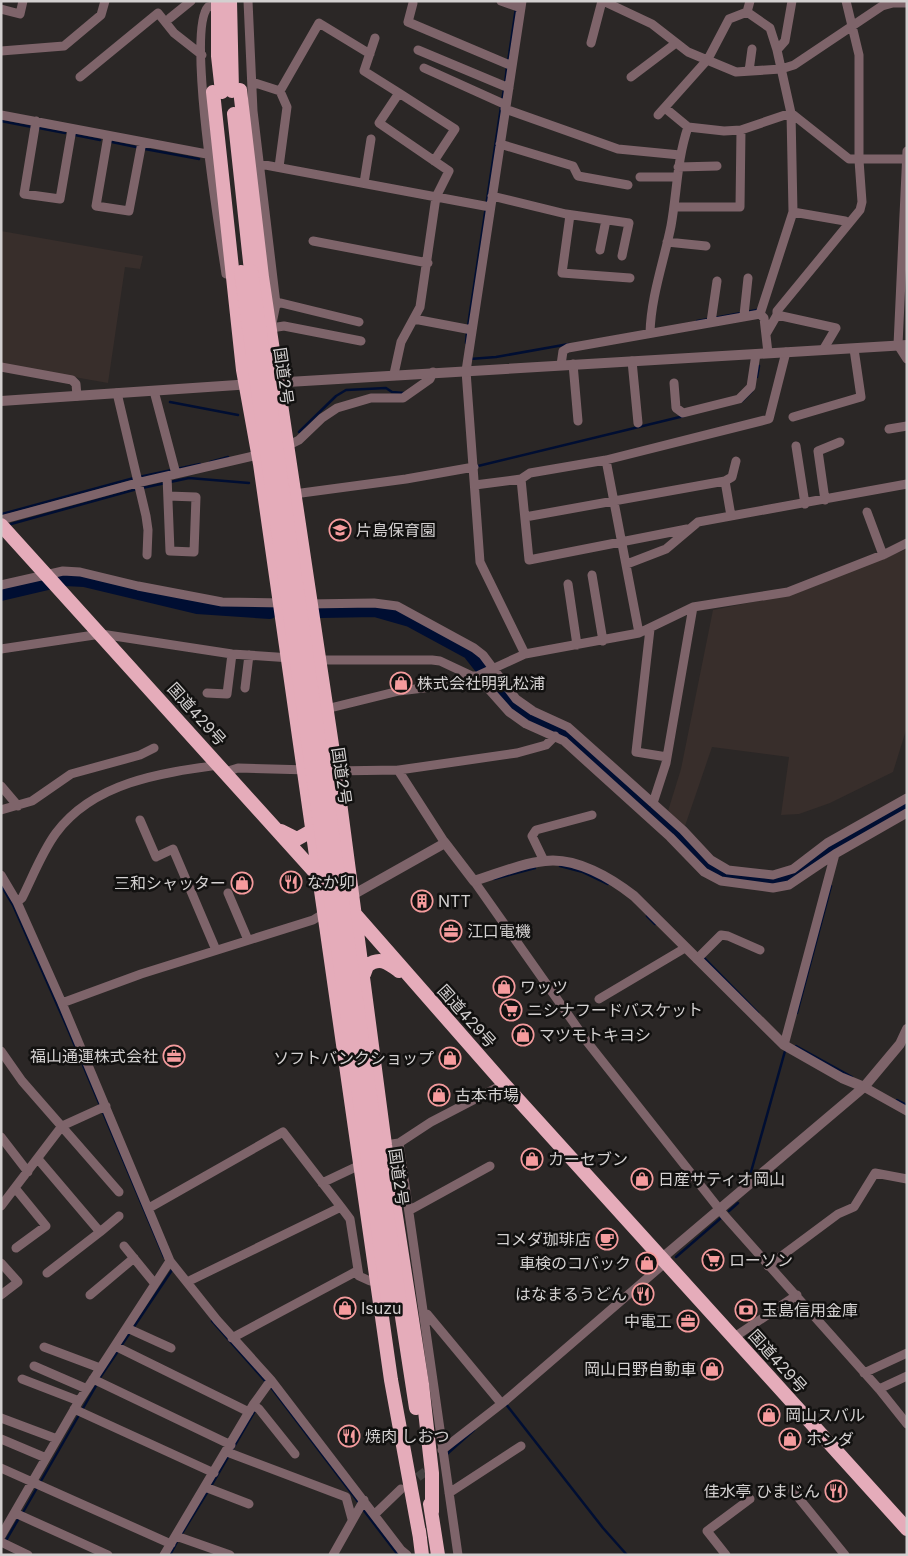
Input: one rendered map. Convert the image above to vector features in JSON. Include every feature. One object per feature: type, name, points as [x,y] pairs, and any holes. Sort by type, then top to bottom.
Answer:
[{"type":"highway","name":"国道2号","points":[[230,1],[232,90],[227,164],[246,272],[394,1301],[422,1555]]},
{"type":"highway","points":[[236,1],[232,90],[243,370],[280,603],[394,1399],[420,1538]]},
{"type":"highway","name":"国道2号","points":[[210,3],[218,56],[232,90]]},
{"type":"highway","points":[[232,90],[271,328],[336,772],[348,899],[364,974],[370,1020],[392,1144],[432,1473],[432,1512]]},
{"type":"highway","name":"国道429号","points":[[1,525],[279,830],[320,878],[348,899],[409,976],[504,1084],[907,1529]]},
{"type":"highway","points":[[279,830],[297,839],[313,830]]},
{"type":"highway","points":[[328,933],[331,915],[348,899]]},
{"type":"highway","points":[[364,974],[368,966],[379,960],[385,961],[409,976]]},
{"type":"highway","name":"国道2号","points":[[394,1301],[438,1555]]},
{"type":"street","points":[[1,10],[20,14],[23,1]]},
{"type":"street","points":[[1,51],[64,46],[101,15],[105,1]]},
{"type":"street","points":[[170,18],[191,1]]},
{"type":"street","points":[[236,1],[210,3],[202,15],[202,55],[212,155],[243,370]]},
{"type":"street","points":[[248,1],[232,90],[257,164],[276,304],[271,328],[284,326],[361,341]]},
{"type":"street","points":[[501,1],[519,6],[509,65],[492,196],[487,206],[469,330],[466,371],[480,562],[524,654]]},
{"type":"street","points":[[591,43],[602,1],[652,24],[688,52],[736,72],[781,69],[794,65],[882,6],[893,3],[907,3]]},
{"type":"street","points":[[747,12],[750,1]]},
{"type":"street","points":[[777,50],[785,41],[792,1]]},
{"type":"street","points":[[766,334],[777,316],[777,311],[860,210],[862,202],[857,160],[860,55],[846,1]]},
{"type":"street","points":[[413,3],[408,22],[509,65]]},
{"type":"street","points":[[747,12],[770,28],[777,50],[791,113],[793,212],[760,314]]},
{"type":"street","points":[[747,12],[729,19],[708,59],[662,111],[688,127],[724,131],[741,130],[791,113]]},
{"type":"street","points":[[80,77],[158,13],[174,34],[202,55]]},
{"type":"street","points":[[280,90],[319,23],[370,54]]},
{"type":"street","points":[[375,38],[364,71],[455,129],[434,161]]},
{"type":"street","points":[[631,77],[676,43]]},
{"type":"street","points":[[749,71],[752,49]]},
{"type":"street","points":[[418,50],[506,87]]},
{"type":"street","points":[[424,68],[504,105],[618,149],[680,155]]},
{"type":"street","points":[[232,90],[280,90]]},
{"type":"street","points":[[279,168],[287,107],[280,90]]},
{"type":"street","points":[[394,374],[401,342],[420,307],[428,263],[436,197],[449,171],[379,123],[399,93]]},
{"type":"street","points":[[791,113],[849,159],[906,158]]},
{"type":"street","points":[[1,115],[212,155]]},
{"type":"street","points":[[36,121],[24,194],[60,199],[72,129]]},
{"type":"street","points":[[650,331],[661,263],[674,207],[680,155],[688,127]]},
{"type":"street","points":[[674,207],[740,206],[741,130]]},
{"type":"street","points":[[108,136],[96,206],[129,211],[142,142]]},
{"type":"street","points":[[364,184],[371,139]]},
{"type":"street","points":[[500,144],[572,166],[578,176],[628,185]]},
{"type":"street","points":[[907,151],[903,308],[903,345],[907,359]]},
{"type":"street","points":[[257,164],[487,206]]},
{"type":"street","points":[[678,167],[716,166]]},
{"type":"street","points":[[640,176],[677,177]]},
{"type":"street","points":[[492,196],[526,206],[570,215],[629,224],[622,256]]},
{"type":"street","points":[[793,212],[845,221]]},
{"type":"street","points":[[570,215],[562,272],[630,278]]},
{"type":"street","points":[[600,250],[606,220]]},
{"type":"street","points":[[313,241],[428,263]]},
{"type":"street","points":[[667,242],[706,246]]},
{"type":"street","points":[[744,313],[748,278]]},
{"type":"street","points":[[711,319],[717,282]]},
{"type":"street","points":[[276,304],[281,303],[359,322]]},
{"type":"street","points":[[561,365],[563,351],[568,348],[744,313],[760,314],[764,318],[768,353]]},
{"type":"street","points":[[777,316],[836,328],[823,350]]},
{"type":"street","points":[[414,319],[469,330]]},
{"type":"street","points":[[1,401],[394,374],[903,345]]},
{"type":"street","points":[[793,417],[861,397],[854,349]]},
{"type":"street","points":[[475,485],[521,479],[530,473],[606,460],[769,419],[786,352]]},
{"type":"street","points":[[674,383],[676,408],[684,413],[739,399],[751,387],[756,354]]},
{"type":"street","points":[[632,361],[638,423]]},
{"type":"street","points":[[573,364],[578,421]]},
{"type":"street","points":[[1,367],[72,380],[76,384],[77,396]]},
{"type":"street","points":[[287,446],[299,440],[322,418],[337,408],[371,398],[404,398],[430,379],[433,372]]},
{"type":"street","points":[[154,391],[171,475],[168,496],[170,551],[194,552],[196,497],[168,496]]},
{"type":"street","points":[[117,393],[148,530],[146,555]]},
{"type":"street","points":[[889,429],[907,426]]},
{"type":"street","points":[[825,500],[818,451],[840,442]]},
{"type":"street","points":[[796,446],[804,504]]},
{"type":"street","points":[[1,520],[137,483],[258,455]]},
{"type":"street","points":[[606,460],[639,633]]},
{"type":"street","points":[[525,517],[725,481],[732,477],[736,461]]},
{"type":"street","points":[[294,494],[406,479],[474,467]]},
{"type":"street","points":[[521,479],[530,560],[690,529]]},
{"type":"street","points":[[725,481],[731,516]]},
{"type":"street","points":[[627,564],[666,549],[698,522],[907,484]]},
{"type":"street","points":[[867,512],[883,555]]},
{"type":"street","points":[[326,709],[399,691],[440,686],[483,673],[524,654],[602,642],[639,633],[693,607],[788,592],[883,555],[907,543]]},
{"type":"street","points":[[1,585],[50,579],[63,571],[80,572],[208,600],[310,604],[374,603],[397,606],[474,648],[483,655],[483,673],[509,712],[526,724],[562,733],[704,872],[711,877],[730,883],[782,887],[789,885],[835,854],[907,814]]},
{"type":"street","points":[[592,576],[602,642]]},
{"type":"street","points":[[568,584],[577,645]]},
{"type":"street","points":[[653,803],[667,756],[693,607]]},
{"type":"street","points":[[650,629],[636,752],[667,756]]},
{"type":"street","points":[[1,649],[101,634],[232,654],[319,660],[432,660],[483,673],[653,803],[721,867],[728,870],[773,875],[793,869],[827,843],[907,798]]},
{"type":"street","points":[[207,693],[227,694],[232,654]]},
{"type":"street","points":[[245,688],[249,655]]},
{"type":"street","points":[[17,902],[22,898],[57,831],[97,798],[126,784],[146,778],[222,768],[336,772],[398,770],[546,746],[562,733]]},
{"type":"street","points":[[1,810],[32,801],[71,774],[140,755],[154,748]]},
{"type":"street","points":[[398,770],[445,843],[588,1043],[719,1209],[768,1266],[797,1295],[907,1424]]},
{"type":"street","points":[[1,786],[18,806]]},
{"type":"street","points":[[544,861],[532,836],[536,830],[592,815]]},
{"type":"street","points":[[140,820],[156,857],[173,849],[216,950]]},
{"type":"street","points":[[62,1003],[141,974],[313,920],[445,843]]},
{"type":"street","points":[[786,1042],[835,854]]},
{"type":"street","points":[[474,881],[544,861],[569,863],[585,868],[621,886],[634,896],[685,948],[699,956],[786,1042],[842,1078],[864,1087],[907,1111]]},
{"type":"street","points":[[1,875],[5,891],[17,902],[62,1003],[102,1108],[148,1208],[168,1264],[187,1282],[375,1514],[392,1541],[398,1555]]},
{"type":"street","points":[[228,893],[248,940]]},
{"type":"street","points":[[699,956],[721,935],[728,936],[760,950]]},
{"type":"street","points":[[600,999],[685,948]]},
{"type":"street","points":[[341,1025],[370,1020]]},
{"type":"street","points":[[442,1450],[503,1402],[719,1209],[864,1087],[900,1044],[907,1029]]},
{"type":"street","points":[[1,1051],[22,1081],[119,1192]]},
{"type":"street","points":[[458,1555],[449,1493],[441,1462],[442,1450],[424,1314],[419,1301],[410,1210],[392,1144],[504,1084]]},
{"type":"street","points":[[1,1206],[62,1126],[102,1108]]},
{"type":"street","points":[[148,1208],[283,1132],[324,1182],[350,1219],[357,1271],[359,1276],[370,1281]]},
{"type":"street","points":[[1,1137],[28,1172]]},
{"type":"street","points":[[38,1159],[100,1232]]},
{"type":"street","points":[[324,1182],[360,1165]]},
{"type":"street","points":[[410,1210],[490,1166]]},
{"type":"street","points":[[768,1266],[838,1214],[854,1207],[875,1173],[907,1179]]},
{"type":"street","points":[[15,1188],[46,1226],[16,1248]]},
{"type":"street","points":[[187,1282],[341,1207]]},
{"type":"street","points":[[47,1273],[119,1216]]},
{"type":"street","points":[[124,1246],[155,1284]]},
{"type":"street","points":[[90,1295],[134,1258]]},
{"type":"street","points":[[1,1262],[18,1282],[1,1295]]},
{"type":"street","points":[[3,1530],[38,1483],[46,1458],[57,1439],[78,1408],[87,1389],[96,1380],[100,1368],[118,1348],[168,1264]]},
{"type":"street","points":[[232,1338],[357,1271]]},
{"type":"street","points":[[733,1338],[797,1295]]},
{"type":"street","points":[[424,1314],[427,1314],[503,1402]]},
{"type":"street","points":[[129,1329],[171,1348]]},
{"type":"street","points":[[44,1347],[100,1368]]},
{"type":"street","points":[[118,1348],[254,1408],[295,1454]]},
{"type":"street","points":[[864,1373],[907,1353]]},
{"type":"street","points":[[34,1366],[87,1389]]},
{"type":"street","points":[[879,1389],[907,1376]]},
{"type":"street","points":[[22,1379],[214,1473]]},
{"type":"street","points":[[96,1380],[230,1452],[346,1497],[352,1519]]},
{"type":"street","points":[[164,1555],[177,1538],[208,1488],[214,1473],[230,1452],[268,1382]]},
{"type":"street","points":[[1,1418],[57,1439]]},
{"type":"street","points":[[1,1439],[46,1458]]},
{"type":"street","points":[[449,1493],[522,1446]]},
{"type":"street","points":[[1,1468],[177,1538],[230,1555]]},
{"type":"street","points":[[208,1488],[250,1504]]},
{"type":"street","points":[[375,1514],[401,1489]]},
{"type":"street","points":[[793,1491],[845,1555]]},
{"type":"street","points":[[726,1555],[707,1531],[750,1499]]},
{"type":"street","points":[[333,1555],[363,1500]]},
{"type":"street","points":[[15,1513],[108,1555]]},
{"type":"street","points":[[392,1541],[407,1555]]},
{"type":"street","points":[[5,1544],[28,1555]]},
{"type":"shaded area","points":[[1,231],[143,256],[140,269],[125,267],[108,383],[1,364]]},
{"type":"shaded area","points":[[907,549],[907,727],[893,772],[830,803],[799,814],[781,815],[789,757],[712,747],[685,826],[668,811],[681,769],[713,610],[797,593]]},
{"type":"waterway","points":[[508,62],[517,1]]},
{"type":"waterway","points":[[505,84],[507,67]]},
{"type":"waterway","points":[[502,101],[504,89]]},
{"type":"waterway","points":[[468,326],[501,107]]},
{"type":"waterway","points":[[1,121],[32,127]]},
{"type":"waterway","points":[[39,128],[65,133]]},
{"type":"waterway","points":[[75,135],[100,140]]},
{"type":"waterway","points":[[112,142],[136,147]]},
{"type":"waterway","points":[[145,149],[199,159]]},
{"type":"waterway","points":[[746,312],[757,310]]},
{"type":"waterway","points":[[714,318],[741,313]]},
{"type":"waterway","points":[[697,321],[709,319]]},
{"type":"waterway","points":[[466,343],[467,332]]},
{"type":"waterway","points":[[470,359],[496,357],[569,344]]},
{"type":"waterway","points":[[757,377],[759,366]]},
{"type":"waterway","points":[[299,432],[336,396],[346,390],[386,388],[392,392],[404,393]]},
{"type":"waterway","points":[[742,401],[752,391]]},
{"type":"waterway","points":[[170,402],[238,415]]},
{"type":"waterway","points":[[478,466],[684,416]]},
{"type":"waterway","points":[[210,462],[228,457]]},
{"type":"waterway","points":[[139,477],[200,464]]},
{"type":"waterway","points":[[2,514],[134,478]]},
{"type":"waterway","points":[[142,488],[189,478],[249,483]]},
{"type":"waterway","points":[[11,524],[137,489]]},
{"type":"waterway","points":[[1,594],[65,579],[84,580],[197,607],[270,612]]},
{"type":"waterway","points":[[321,611],[375,610],[410,620],[469,652],[510,704],[519,711],[562,730],[672,827],[711,869],[724,875],[782,881],[834,847],[907,806]]},
{"type":"waterway","points":[[560,866],[583,872],[608,884]]},
{"type":"waterway","points":[[494,879],[535,868]]},
{"type":"waterway","points":[[1,885],[13,905],[67,1027],[164,1257]]},
{"type":"waterway","points":[[797,1013],[831,886]]},
{"type":"waterway","points":[[647,916],[655,924]]},
{"type":"waterway","points":[[702,956],[758,1013]]},
{"type":"waterway","points":[[796,1046],[852,1077]]},
{"type":"waterway","points":[[751,1172],[785,1051]]},
{"type":"waterway","points":[[897,1100],[907,1105]]},
{"type":"waterway","points":[[729,1211],[738,1203]]},
{"type":"waterway","points":[[676,1257],[721,1218]]},
{"type":"waterway","points":[[121,1346],[172,1270]]},
{"type":"waterway","points":[[212,1321],[266,1382]]},
{"type":"waterway","points":[[99,1379],[118,1351]]},
{"type":"waterway","points":[[82,1410],[97,1384]]},
{"type":"waterway","points":[[270,1386],[359,1503]]},
{"type":"waterway","points":[[505,1403],[603,1528],[627,1555]]},
{"type":"waterway","points":[[211,1486],[256,1409]]},
{"type":"waterway","points":[[22,1514],[79,1415]]},
{"type":"waterway","points":[[447,1454],[474,1430]]},
{"type":"waterway","points":[[181,1535],[208,1491]]},
{"type":"waterway","points":[[362,1508],[398,1555]]},
{"type":"waterway","points":[[5,1542],[19,1518]]},
{"type":"waterway","points":[[170,1555],[178,1540]]},
{"type":"tunnel","points":[[407,1485],[433,1466]]},
{"type":"place","name":"片島保育園","points":[[340,530]]},
{"type":"place","name":"株式会社明乳松浦","points":[[401,683]]},
{"type":"place","name":"なか卯","points":[[291,882]]},
{"type":"place","name":"三和シャッター","points":[[242,883]]},
{"type":"place","name":"NTT","points":[[422,901]]},
{"type":"place","name":"江口電機","points":[[451,931]]},
{"type":"place","name":"ワッツ","points":[[504,987]]},
{"type":"place","name":"ニシナフードバスケット","points":[[511,1010]]},
{"type":"place","name":"マツモトキヨシ","points":[[523,1035]]},
{"type":"place","name":"福山通運株式会社","points":[[174,1056]]},
{"type":"place","name":"ソフトバンクショップ","points":[[450,1058]]},
{"type":"place","name":"古本市場","points":[[439,1095]]},
{"type":"place","name":"カーセブン","points":[[532,1159]]},
{"type":"place","name":"日産サティオ岡山","points":[[642,1179]]},
{"type":"place","name":"コメダ珈琲店","points":[[607,1239]]},
{"type":"place","name":"ローソン","points":[[713,1260]]},
{"type":"place","name":"車検のコバック","points":[[647,1263]]},
{"type":"place","name":"はなまるうどん","points":[[643,1294]]},
{"type":"place","name":"Isuzu","points":[[345,1308]]},
{"type":"place","name":"玉島信用金庫","points":[[746,1310]]},
{"type":"place","name":"中電工","points":[[688,1321]]},
{"type":"place","name":"岡山日野自動車","points":[[712,1369]]},
{"type":"place","name":"岡山スバル","points":[[769,1415]]},
{"type":"place","name":"焼肉 しおつ","points":[[349,1436]]},
{"type":"place","name":"ホンダ","points":[[790,1439]]},
{"type":"place","name":"佳水亭 ひまじん","points":[[836,1491]]}]
